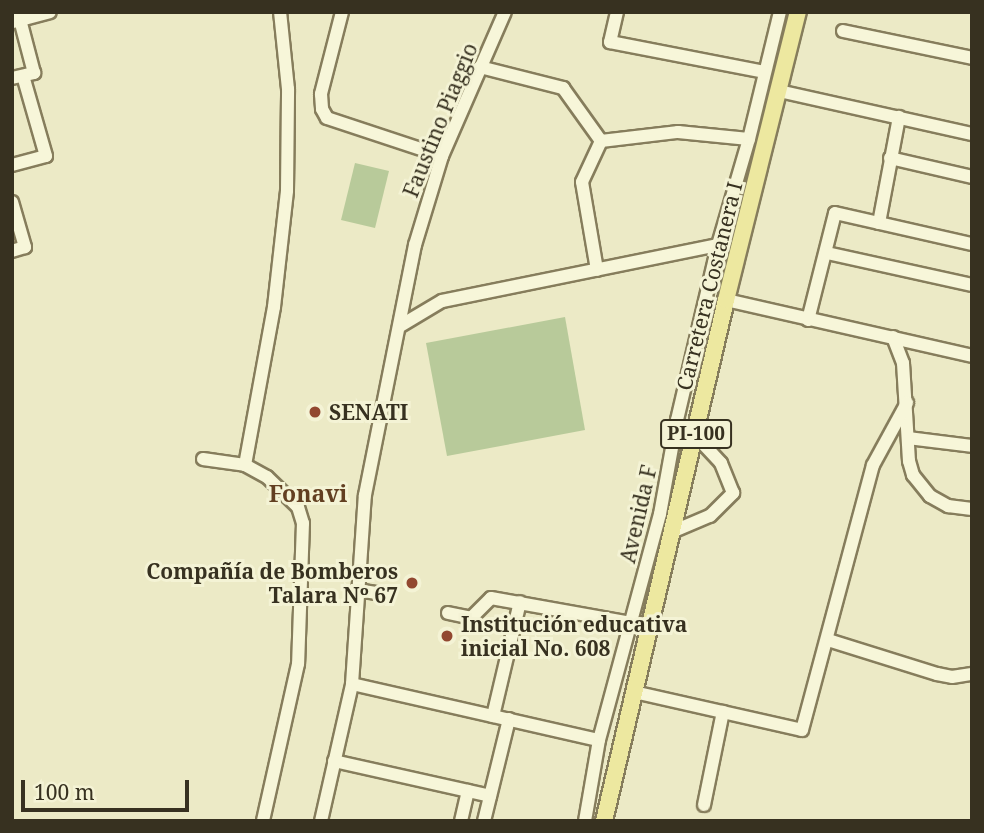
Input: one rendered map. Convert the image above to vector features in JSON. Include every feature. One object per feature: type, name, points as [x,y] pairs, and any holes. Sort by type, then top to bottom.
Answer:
[{"type":"main road","name":"Carretera Costanera I","points":[[604,821],[726,300],[798,12]]},
{"type":"main road","name":"Carretera Costanera I","points":[[790,49],[805,12]]},
{"type":"street","points":[[12,165],[46,156],[23,75],[16,18],[50,12]]},
{"type":"street","points":[[245,465],[274,307],[287,191],[288,89],[280,12]]},
{"type":"street","points":[[342,12],[321,94],[322,109],[327,118],[442,156]]},
{"type":"street","name":"Faustino Piaggio","points":[[321,821],[352,684],[365,495],[425,203],[442,156],[505,12]]},
{"type":"street","points":[[617,12],[610,43],[764,72]]},
{"type":"street","name":"Avenida F","points":[[585,821],[599,740],[660,514],[677,420],[718,245],[749,139],[780,12]]},
{"type":"street","points":[[843,31],[972,58]]},
{"type":"street","points":[[480,67],[563,88],[601,141]]},
{"type":"street","points":[[779,91],[972,134]]},
{"type":"street","points":[[879,223],[899,117]]},
{"type":"street","points":[[601,141],[678,132],[749,139]]},
{"type":"street","points":[[597,270],[582,183],[601,141]]},
{"type":"street","points":[[890,158],[972,177]]},
{"type":"street","points":[[12,202],[19,249]]},
{"type":"street","points":[[808,320],[835,213],[972,244]]},
{"type":"street","points":[[400,326],[442,301],[718,245]]},
{"type":"street","points":[[827,253],[972,285]]},
{"type":"street","points":[[726,300],[972,356]]},
{"type":"street","points":[[893,337],[903,363],[909,461],[920,486],[948,506],[972,509]]},
{"type":"street","points":[[634,692],[802,730],[873,465],[907,404]]},
{"type":"street","points":[[674,531],[710,516],[733,493],[721,463],[696,436]]},
{"type":"street","points":[[908,438],[972,446]]},
{"type":"street","points":[[203,459],[245,465],[284,491],[298,507],[303,523],[298,664],[263,821]]},
{"type":"street","points":[[357,590],[387,595]]},
{"type":"street","points":[[448,613],[471,618],[491,598],[631,623]]},
{"type":"street","points":[[493,716],[520,602]]},
{"type":"street","points":[[828,640],[952,677],[972,674]]},
{"type":"street","points":[[352,684],[599,740]]},
{"type":"street","points":[[704,804],[723,712]]},
{"type":"street","points":[[484,821],[509,719]]},
{"type":"street","points":[[334,761],[490,796]]},
{"type":"street","points":[[461,821],[468,791]]},
{"type":"green space","points":[[355,163],[389,171],[375,228],[341,220]]},
{"type":"green space","points":[[565,317],[585,430],[447,456],[426,343]]},
{"type":"place","name":"SENATI","points":[[315,412]]},
{"type":"place","name":"Compañía de Bomberos Talara Nº 67","points":[[412,583]]},
{"type":"place","name":"Institución educativa inicial No. 608","points":[[447,636]]},
{"type":"district","name":"Fonavi","points":[[308,493]]}]
